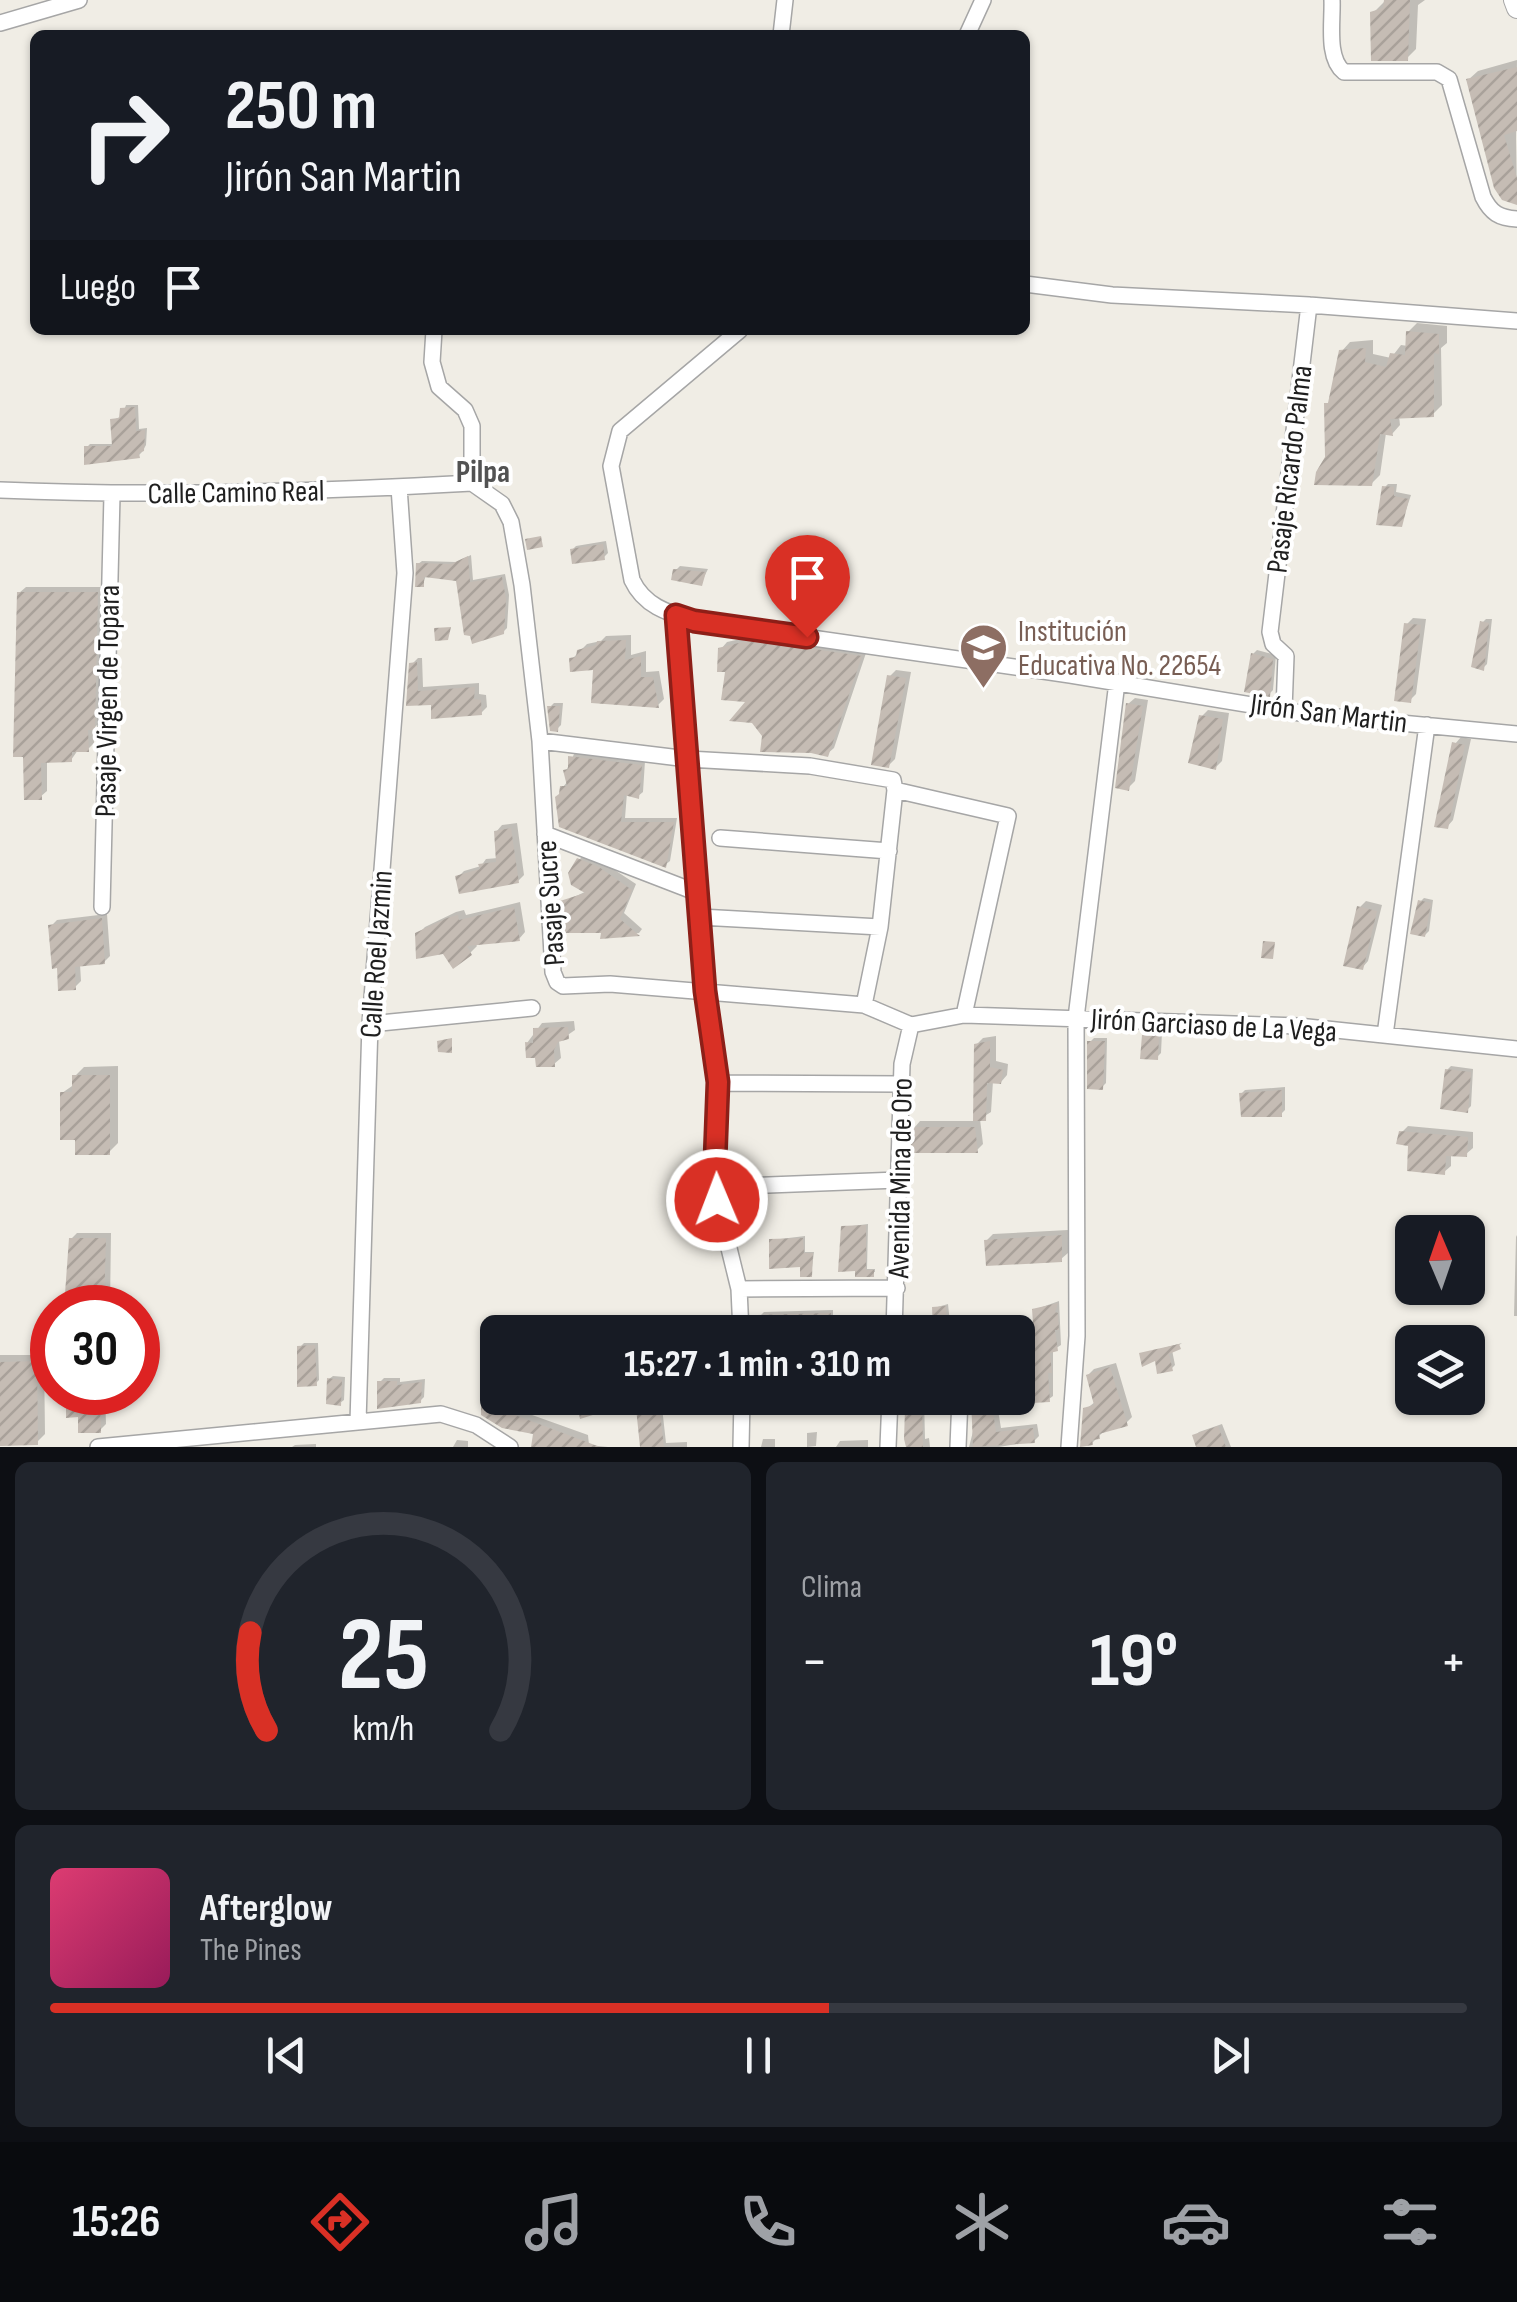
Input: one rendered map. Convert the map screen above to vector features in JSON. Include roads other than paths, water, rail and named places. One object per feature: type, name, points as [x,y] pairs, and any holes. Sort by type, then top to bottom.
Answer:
[{"type":"street","points":[[0,23],[79,0]]},
{"type":"street","points":[[782,30],[785,0]]},
{"type":"street","points":[[969,30],[983,0]]},
{"type":"street","points":[[1332,0],[1334,57],[1339,69],[1437,72],[1446,76],[1452,84],[1487,206],[1502,218],[1517,219]]},
{"type":"street","points":[[1514,0],[1517,8]]},
{"type":"street","points":[[1030,285],[1112,295],[1517,320]]},
{"type":"street","name":"Pasaje Ricardo Palma","points":[[1284,710],[1286,656],[1271,641],[1270,632],[1309,305]]},
{"type":"street","points":[[434,335],[432,362],[439,386],[465,410],[472,426],[472,482]]},
{"type":"street","name":"Jirón San Martin","points":[[734,335],[620,431],[612,451],[611,466],[632,580],[638,594],[646,600],[694,621],[1284,710],[1517,734]]},
{"type":"street","name":"Calle Camino Real","points":[[0,490],[112,495],[472,482]]},
{"type":"street","name":"Pasaje Sucre","points":[[472,482],[502,504],[511,522],[522,584],[540,741],[553,972],[557,982],[563,986],[610,984],[864,1005],[911,1025]]},
{"type":"street","name":"Calle Roel Jazmin","points":[[358,1422],[370,1024],[404,573],[399,487]]},
{"type":"street","name":"Pasaje Virgen de Topara","points":[[102,907],[112,495]]},
{"type":"street","points":[[676,615],[705,991],[718,1082],[714,1187],[740,1289],[740,1315]]},
{"type":"street","points":[[1069,1447],[1077,1336],[1076,1018],[1117,682]]},
{"type":"street","points":[[1385,1035],[1427,725]]},
{"type":"street","points":[[540,741],[688,760],[810,766],[893,780],[880,927],[864,1005]]},
{"type":"street","points":[[895,790],[1008,816],[964,1015]]},
{"type":"street","points":[[546,834],[698,893]]},
{"type":"street","points":[[720,838],[889,851]]},
{"type":"street","points":[[700,917],[880,927]]},
{"type":"street","points":[[370,1024],[532,1008]]},
{"type":"street","name":"Jirón Garciaso de La Vega","points":[[911,1025],[964,1015],[1298,1026],[1517,1049]]},
{"type":"street","name":"Avenida Mina de Oro","points":[[895,1315],[902,1084],[911,1025]]},
{"type":"street","points":[[718,1082],[902,1084]]},
{"type":"street","points":[[714,1187],[898,1180]]},
{"type":"street","points":[[740,1289],[897,1288]]},
{"type":"street","points":[[98,1447],[440,1414],[476,1425],[510,1447]]},
{"type":"street","points":[[741,1447],[742,1415]]},
{"type":"street","points":[[888,1447],[889,1415]]},
{"type":"street","points":[[958,1447],[959,1415]]},
{"type":"place","name":"Institución Educativa No. 22654","points":[[983,690]]},
{"type":"district","name":"Pilpa","points":[[483,471]]}]
